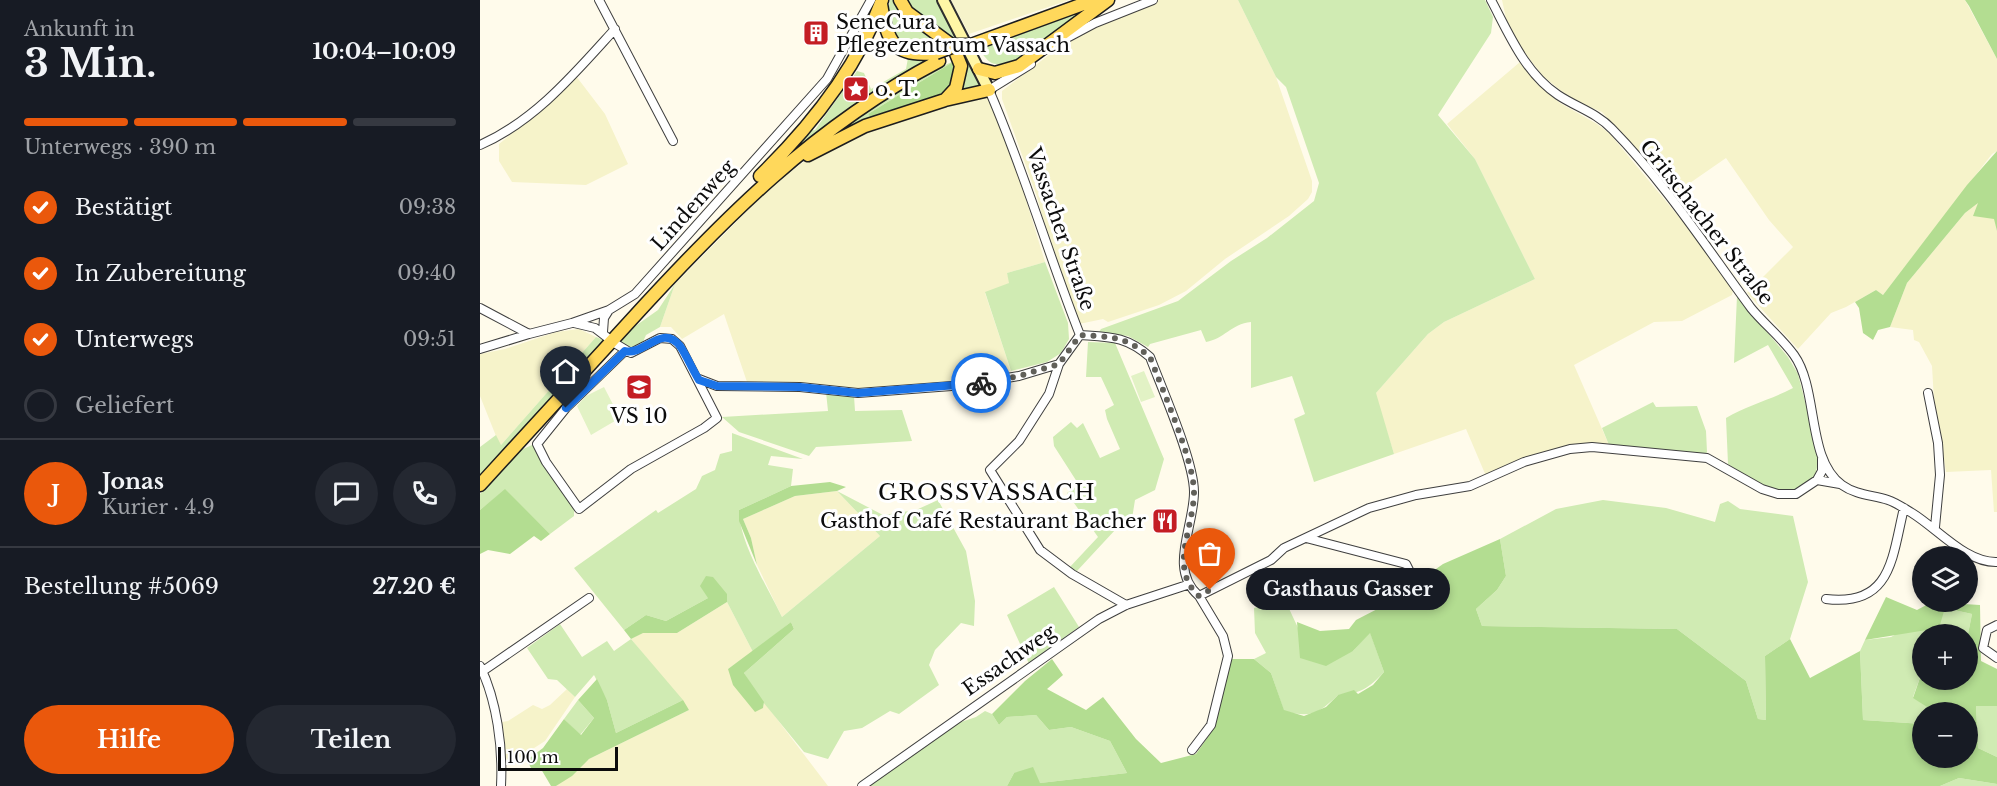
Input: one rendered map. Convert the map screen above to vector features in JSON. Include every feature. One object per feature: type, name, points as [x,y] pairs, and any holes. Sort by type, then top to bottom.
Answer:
[{"type":"main road","points":[[900,0],[907,12],[947,40],[960,57],[960,77],[956,88],[945,100]]},
{"type":"main road","name":"Vassacher Straße","points":[[943,0],[989,90]]},
{"type":"main road","points":[[480,485],[720,225],[776,172],[858,109],[957,45],[971,45],[1094,0]]},
{"type":"main road","points":[[980,69],[995,73],[1018,66],[1108,0]]},
{"type":"main road","points":[[878,1],[886,34],[892,43],[913,54],[938,57]]},
{"type":"main road","points":[[720,225],[725,210],[803,129],[832,94],[851,66],[878,1]]},
{"type":"main road","points":[[776,172],[790,168],[810,153],[845,134],[945,100],[989,90]]},
{"type":"street","points":[[599,0],[673,141]]},
{"type":"street","points":[[989,90],[1018,74],[1071,35],[1153,0]]},
{"type":"street","name":"Lindenweg","points":[[480,349],[609,310],[635,294],[827,79],[878,1]]},
{"type":"street","name":"Gritschacher Straße","points":[[1494,3],[1509,37],[1537,76],[1558,95],[1611,128],[1695,228],[1753,309],[1795,356],[1808,391],[1822,459],[1822,471],[1817,480]]},
{"type":"street","points":[[480,145],[515,126],[550,97],[615,29]]},
{"type":"street","name":"Vassacher Straße","points":[[989,90],[1012,144],[1050,258],[1080,335],[1120,338],[1138,346],[1150,357],[1190,468],[1194,490],[1192,521],[1182,564],[1187,585]]},
{"type":"street","points":[[480,308],[530,334]]},
{"type":"street","points":[[572,323],[605,335],[604,318],[609,310]]},
{"type":"street","points":[[1080,335],[1059,364],[1048,394],[1019,441],[990,470],[1040,550],[1072,574],[1126,605]]},
{"type":"street","points":[[616,344],[625,351],[637,352],[660,338],[672,339],[680,346],[717,418],[704,429],[631,469],[579,509],[546,462],[537,444],[566,408],[625,351]]},
{"type":"street","points":[[699,380],[717,386],[800,387],[858,393],[965,385],[1019,376],[1059,364]]},
{"type":"street","points":[[1928,393],[1938,443],[1940,475],[1935,527]]},
{"type":"street","points":[[1199,596],[1271,560],[1284,548],[1369,508],[1416,495],[1470,486],[1524,462],[1570,449],[1592,447],[1707,458],[1762,489],[1778,494],[1796,494],[1817,480],[1840,484],[1863,495],[1889,500],[1935,527],[1968,554],[1987,562],[1997,562]]},
{"type":"street","name":"Gritschacher Straße","points":[[1822,459],[1840,484]]},
{"type":"street","points":[[1826,599],[1843,601],[1853,599],[1880,586],[1890,566],[1904,508]]},
{"type":"street","points":[[1306,538],[1406,564],[1414,580]]},
{"type":"street","points":[[1187,585],[1199,596],[1223,636],[1228,656],[1211,725],[1192,750]]},
{"type":"street","name":"Essachweg","points":[[862,786],[978,702],[1023,674],[1067,639],[1126,605],[1187,585]]},
{"type":"street","points":[[501,786],[499,738],[481,668],[589,598]]},
{"type":"street","points":[[1997,625],[1987,630],[1982,641],[1983,648],[1997,658]]},
{"type":"shaded area","points":[[951,0],[1069,0],[969,34]]},
{"type":"shaded area","points":[[1159,0],[1238,0],[1276,77],[1312,181],[1312,192],[1308,199],[1289,216],[1225,259],[1186,291],[1159,305],[1108,322],[1103,319],[1079,324],[1053,255],[1037,197],[1002,99],[1002,91],[1072,37]]},
{"type":"shaded area","points":[[1502,0],[1965,0],[1997,59],[1997,151],[1992,154],[1883,295],[1876,290],[1831,313],[1798,349],[1747,293],[1793,247],[1769,220],[1726,158],[1674,194],[1602,112],[1571,99],[1543,76],[1518,44],[1507,23]]},
{"type":"shaded area","points":[[1520,62],[1536,83],[1560,103],[1610,134],[1694,235],[1733,290],[1732,295],[1682,321],[1654,322],[1574,365],[1609,445],[1576,446],[1486,476],[1466,429],[1394,454],[1375,394],[1428,334],[1444,322],[1535,279],[1475,159],[1447,124]]},
{"type":"shaded area","points":[[576,76],[605,114],[628,164],[586,185],[512,182],[499,161],[499,144],[563,91]]},
{"type":"shaded area","points":[[985,95],[1010,147],[1045,262],[1007,273],[1010,283],[985,293],[1011,371],[946,384],[853,389],[747,382],[724,314],[682,339],[671,327],[660,327],[675,284],[768,190],[802,163],[843,139],[888,121]]},
{"type":"shaded area","points":[[1979,202],[1995,219],[1997,231],[1997,512],[1994,512],[1991,470],[1946,472],[1934,400],[1932,366],[1919,342],[1914,340],[1913,330],[1890,327],[1907,283],[1965,213]]},
{"type":"shaded area","points":[[579,329],[596,337],[500,446],[480,396],[480,354],[505,349],[556,332]]},
{"type":"shaded area","points":[[837,491],[880,536],[782,617],[757,565],[751,538],[743,519],[795,496]]},
{"type":"shaded area","points":[[727,602],[753,652],[728,669],[763,708],[764,702],[828,786],[556,786],[589,759],[689,710],[631,639],[642,633],[677,633]]},
{"type":"shaded area","points":[[567,689],[575,697],[545,741],[514,761],[505,758],[502,722],[508,721],[533,705],[542,709],[550,705]]},
{"type":"green space","points":[[890,0],[897,0],[946,44],[933,50],[903,46],[886,23]]},
{"type":"green space","points":[[903,0],[938,0],[959,39],[954,41],[912,12]]},
{"type":"green space","points":[[1238,0],[1485,0],[1493,17],[1491,33],[1438,115],[1475,159],[1535,279],[1444,322],[1428,334],[1376,393],[1394,454],[1314,482],[1294,419],[1305,414],[1292,376],[1251,388],[1251,322],[1244,323],[1206,342],[1201,330],[1150,344],[1148,347],[1128,336],[1099,332],[1101,329],[1178,301],[1231,261],[1267,238],[1314,201],[1319,183],[1286,87],[1276,77]]},
{"type":"green space","points":[[1965,0],[1997,0],[1997,59],[1969,6]]},
{"type":"green space","points":[[1097,4],[1045,44],[1014,61],[1000,64],[990,62],[978,50]]},
{"type":"green space","points":[[968,55],[983,86],[957,94],[963,57]]},
{"type":"green space","points":[[908,58],[924,62],[799,146],[797,145],[807,131],[815,130],[857,71],[864,73],[871,89],[906,69]]},
{"type":"green space","points":[[956,60],[868,114],[871,118],[839,132],[838,130],[852,120],[895,92]]},
{"type":"green space","points":[[956,60],[955,75],[949,86],[939,95],[913,106],[871,118],[868,114]]},
{"type":"green space","points":[[1997,151],[1997,231],[1994,219],[1973,216],[1978,203],[1965,213],[1907,283],[1890,327],[1878,330],[1873,340],[1863,333],[1859,308],[1855,302],[1876,290],[1883,295],[1967,185]]},
{"type":"green space","points":[[1045,262],[1068,323],[1069,339],[1061,353],[1047,362],[1011,371],[985,292],[1009,283],[1007,273]]},
{"type":"green space","points":[[675,284],[660,327],[646,335],[642,344],[633,348],[619,342],[634,327],[658,310]]},
{"type":"green space","points":[[1737,296],[1788,357],[1798,374],[1819,457],[1815,477],[1792,491],[1763,488],[1728,464],[1726,418],[1793,388],[1768,345],[1734,363]]},
{"type":"green space","points":[[596,337],[604,340],[480,475],[480,447],[496,435],[501,445]]},
{"type":"green space","points":[[1088,342],[1115,343],[1164,459],[1155,490],[1135,500],[1131,525],[1116,529],[1077,571],[1069,568],[1098,537],[1067,493],[1079,485],[1054,446],[1053,437],[1071,422],[1077,428],[1083,423],[1100,458],[1120,449],[1105,410],[1114,405],[1101,377],[1086,377]]},
{"type":"green space","points":[[1144,371],[1155,397],[1141,402],[1131,376]]},
{"type":"green space","points":[[604,387],[620,418],[591,435],[577,406],[586,396]]},
{"type":"green space","points":[[826,392],[854,396],[855,411],[902,410],[912,441],[816,447],[809,456],[739,432],[722,417],[828,411]]},
{"type":"green space","points":[[1653,402],[1656,407],[1697,406],[1706,431],[1707,452],[1704,456],[1609,445],[1602,428]]},
{"type":"green space","points":[[732,433],[803,459],[771,456],[768,465],[793,469],[791,486],[739,510],[740,523],[749,550],[782,617],[880,536],[837,491],[883,515],[916,510],[938,500],[966,551],[975,601],[974,626],[961,623],[935,650],[929,665],[939,685],[899,714],[890,711],[862,728],[844,731],[828,759],[804,752],[758,696],[744,673],[794,629],[791,622],[753,652],[727,602],[727,594],[708,598],[666,621],[646,615],[624,630],[574,568],[656,510],[658,513],[696,489],[702,476],[715,470],[720,454],[732,451]]},
{"type":"green space","points":[[532,445],[574,508],[574,516],[550,534],[505,490],[480,510],[480,494],[521,450]]},
{"type":"green space","points":[[830,482],[846,487],[837,491],[795,496],[743,519],[751,538],[757,565],[739,521],[739,510],[791,486]]},
{"type":"green space","points":[[505,489],[550,534],[541,541],[534,536],[510,554],[488,550],[480,554],[480,510]]},
{"type":"green space","points":[[1603,500],[1666,508],[1715,522],[1720,504],[1728,501],[1740,509],[1793,516],[1808,582],[1790,639],[1765,656],[1766,720],[1758,719],[1746,681],[1677,629],[1482,626],[1476,609],[1497,590],[1506,576],[1500,539],[1556,509]]},
{"type":"green space","points":[[1500,539],[1506,576],[1497,590],[1476,609],[1482,626],[1677,629],[1746,681],[1758,719],[1766,720],[1765,656],[1790,639],[1810,678],[1860,651],[1863,720],[1912,723],[1912,768],[1978,768],[1978,748],[1997,757],[1997,784],[1959,778],[1940,786],[1007,786],[1014,773],[1033,767],[1040,783],[1127,773],[1110,741],[1071,727],[1049,730],[1036,715],[1007,717],[999,725],[992,714],[1025,681],[1052,659],[1063,675],[1047,689],[1086,710],[1103,697],[1136,739],[1161,763],[1196,754],[1212,731],[1230,659],[1254,659],[1271,673],[1284,710],[1304,716],[1326,707],[1338,695],[1354,690],[1358,694],[1373,685],[1384,672],[1370,633],[1353,651],[1326,666],[1300,658],[1297,622],[1320,631],[1349,629],[1356,620],[1387,604],[1443,564]]},
{"type":"green space","points":[[706,576],[713,577],[727,594],[727,602],[677,633],[643,633],[631,639],[624,630],[646,615],[666,621],[708,598],[700,586]]},
{"type":"green space","points":[[1054,587],[1079,627],[1044,652],[1030,666],[1007,615]]},
{"type":"green space","points":[[1886,597],[1912,608],[1912,612],[1944,612],[1940,624],[1912,624],[1912,632],[1865,640]]},
{"type":"green space","points":[[1285,600],[1299,630],[1301,658],[1353,651],[1370,632],[1384,672],[1364,689],[1338,695],[1314,713],[1301,714],[1284,711],[1271,673],[1254,659],[1266,653],[1255,633],[1254,608]]},
{"type":"green space","points":[[1978,605],[1980,605],[1981,661],[1997,669],[1997,706],[1978,706],[1978,702],[1919,702],[1913,698],[1916,690],[1978,690],[1978,624],[1970,624],[1972,614],[1963,612],[1978,612]]},
{"type":"green space","points":[[1938,612],[1972,614],[1970,624],[1915,624]]},
{"type":"green space","points":[[791,622],[794,629],[744,673],[764,702],[763,708],[755,712],[733,685],[728,669]]},
{"type":"green space","points":[[560,624],[582,657],[607,641],[614,651],[631,639],[683,700],[616,733],[607,700],[594,675],[575,697],[557,680],[548,679],[527,648]]},
{"type":"green space","points":[[1912,626],[1912,690],[1916,690],[1913,697],[1920,702],[1912,702],[1912,723],[1863,720],[1860,651],[1865,640],[1891,637]]},
{"type":"green space","points":[[597,679],[607,700],[616,733],[683,700],[689,710],[589,759],[572,776],[556,786],[551,786],[541,769],[531,768],[527,760],[543,748],[564,719],[581,735],[594,718],[578,700]]},
{"type":"green space","points":[[578,700],[594,718],[580,735],[564,719]]},
{"type":"green space","points":[[1978,706],[1997,706],[1997,757],[1978,748]]},
{"type":"green space","points":[[985,711],[992,714],[999,725],[1007,717],[1036,715],[1049,730],[1071,727],[1110,741],[1127,773],[1040,783],[1014,773],[1007,786],[866,786],[949,726],[976,717]]},
{"type":"green space","points":[[1959,778],[1997,784],[1997,786],[1940,786]]},
{"type":"way so far","points":[[981,383],[1019,376],[1059,364],[1080,335],[1120,338],[1138,346],[1150,357],[1190,468],[1194,490],[1192,521],[1182,564],[1187,585],[1199,596],[1210,590]]},
{"type":"place","name":"SeneCura Pflegezentrum Vassach","points":[[816,33]]},
{"type":"place","name":"o. T.","points":[[856,89]]},
{"type":"place","name":"VS 10","points":[[639,387]]},
{"type":"place","name":"Gasthof Café Restaurant Bacher","points":[[1165,521]]},
{"type":"place","name":"Gasthaus Gasser","points":[[1210,590]]},
{"type":"district","name":"GROSSVASSACH","points":[[987,492]]},
{"type":"route","points":[[566,408],[625,351],[637,352],[660,338],[672,339],[680,346],[699,380],[717,386],[800,387],[858,393],[981,383]]}]
